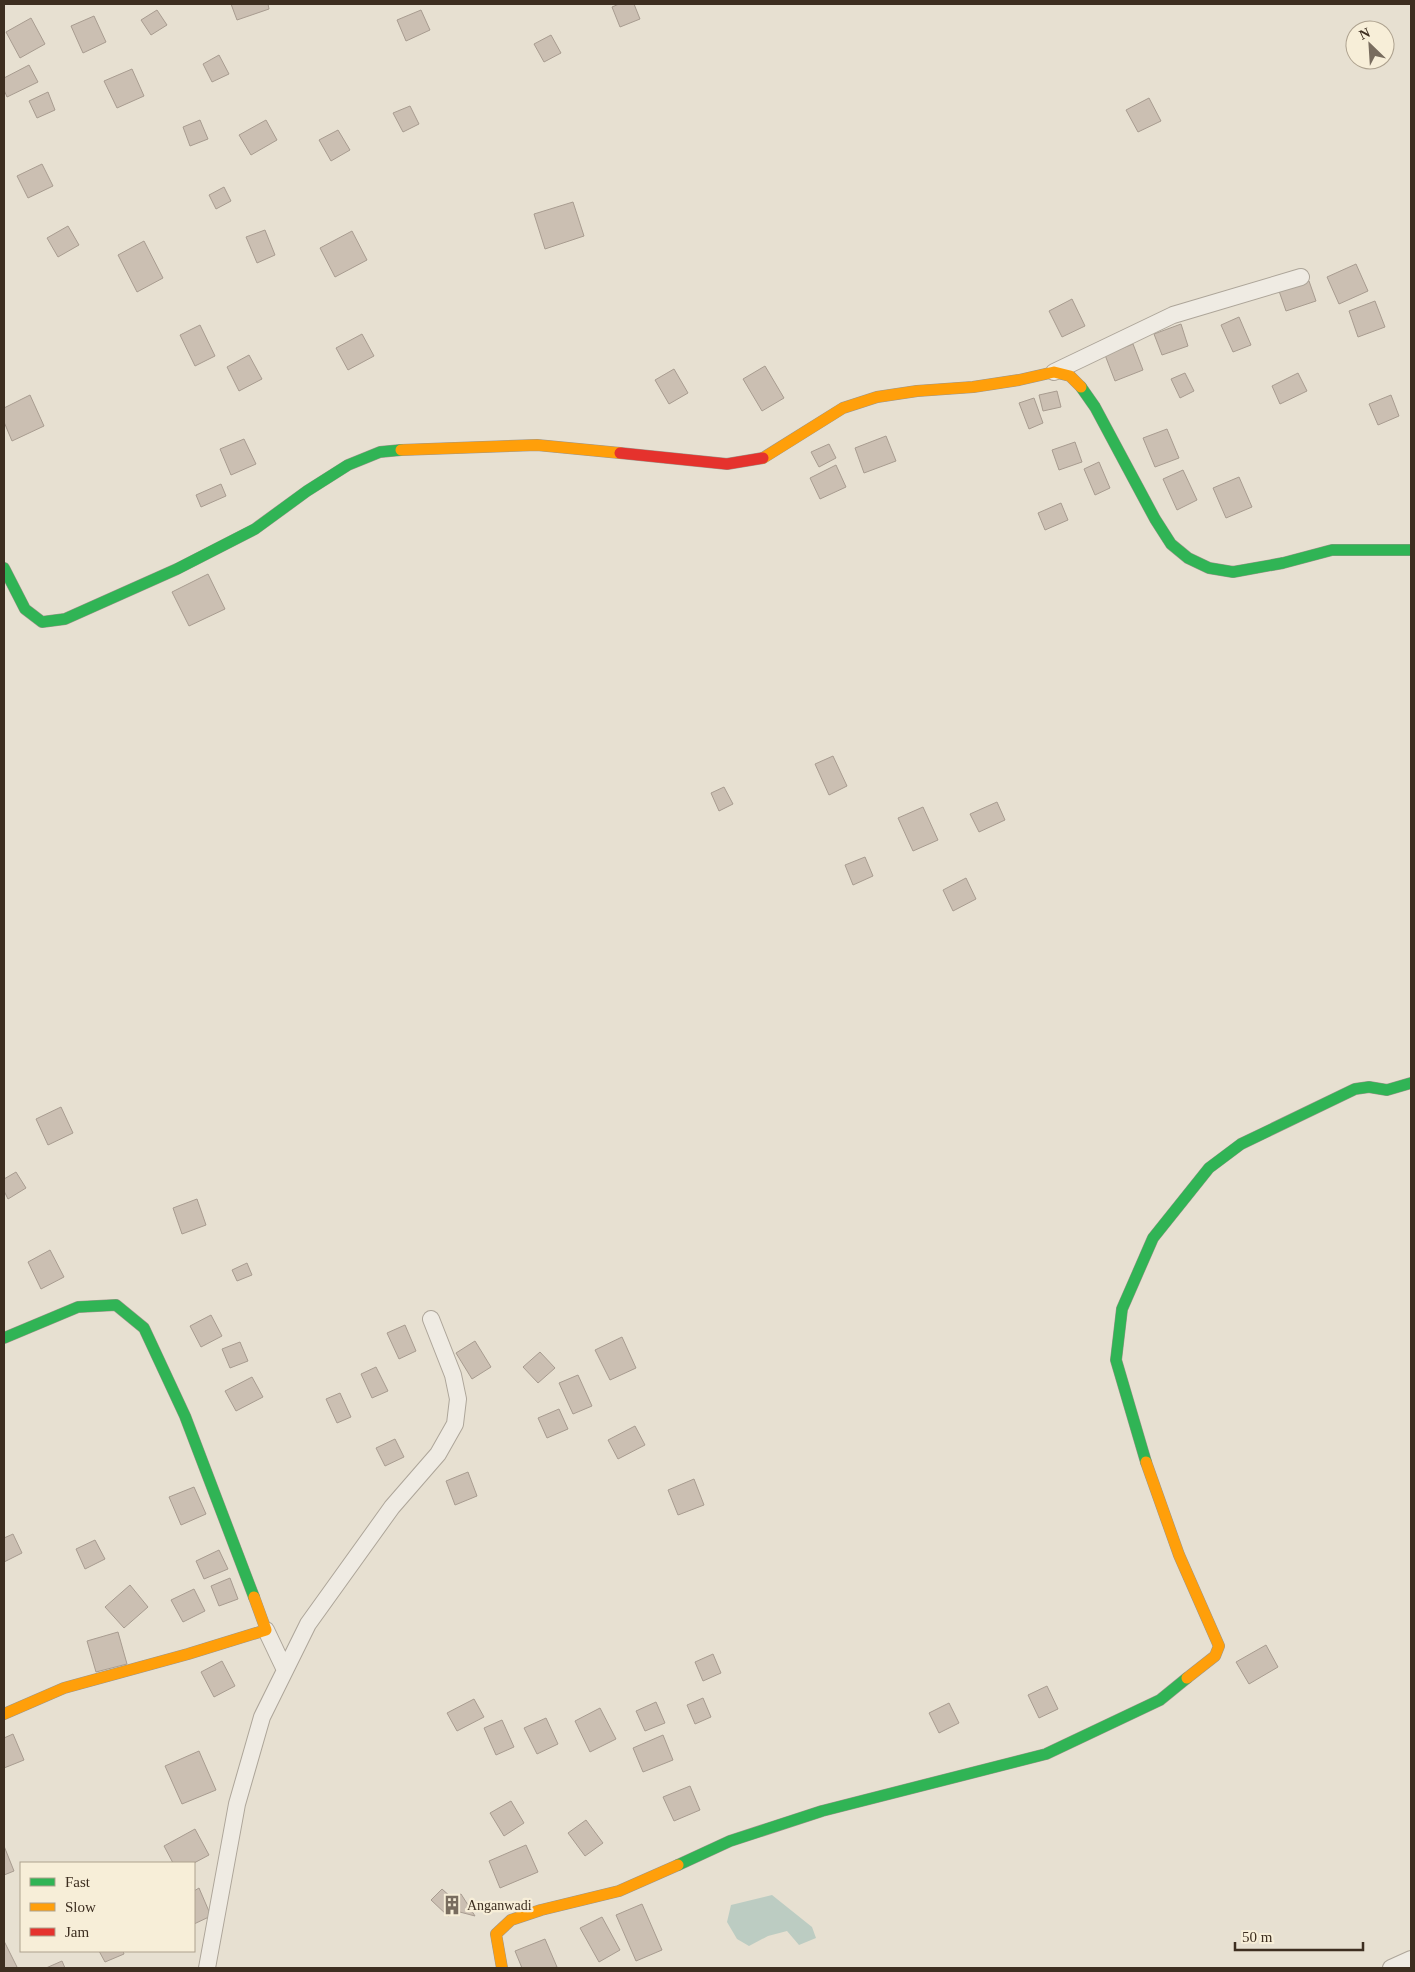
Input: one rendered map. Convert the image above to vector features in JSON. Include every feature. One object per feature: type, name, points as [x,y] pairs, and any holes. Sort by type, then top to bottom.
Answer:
[{"type":"street","points":[[4,568],[26,609],[42,622],[65,619],[177,569],[255,529],[307,491],[348,465],[380,452],[420,448],[537,445],[727,464],[752,461],[767,457],[843,408],[877,397],[917,391],[972,387],[1019,380],[1054,372],[1173,315],[1301,277]]},
{"type":"street","points":[[1054,372],[1070,376],[1095,407],[1155,519],[1171,544],[1188,558],[1209,568],[1233,572],[1282,563],[1332,550],[1411,550]]},
{"type":"street","points":[[502,1968],[496,1934],[511,1920],[541,1910],[619,1891],[730,1841],[822,1811],[1046,1754],[1160,1700],[1215,1656],[1219,1646],[1179,1555],[1152,1482],[1123,1388],[1116,1360],[1122,1309],[1153,1238],[1209,1168],[1241,1144],[1355,1089],[1369,1087],[1387,1090],[1411,1083]]},
{"type":"street","points":[[4,1338],[78,1307],[116,1305],[144,1328],[185,1416],[266,1630],[285,1670]]},
{"type":"street","points":[[207,1968],[237,1804],[262,1717],[308,1624],[392,1507],[438,1454],[455,1424],[458,1399],[453,1375],[431,1319]]},
{"type":"street","points":[[4,1714],[64,1688],[188,1654],[266,1630]]},
{"type":"street","points":[[1390,1968],[1411,1959]]},
{"type":"shaded area","points":[[772,1895],[812,1927],[816,1938],[799,1945],[787,1931],[768,1936],[749,1946],[737,1939],[727,1922],[731,1905]]},
{"type":"building","points":[[231,4],[268,4],[269,9],[237,20]]},
{"type":"building","points":[[619,4],[634,4],[640,19],[620,27],[612,7]]},
{"type":"building","points":[[157,10],[167,25],[151,35],[141,20]]},
{"type":"building","points":[[421,10],[430,30],[406,41],[397,20]]},
{"type":"building","points":[[94,16],[106,42],[83,53],[71,26]]},
{"type":"building","points":[[31,18],[45,44],[20,58],[6,32]]},
{"type":"building","points":[[551,35],[561,53],[544,62],[534,44]]},
{"type":"building","points":[[219,55],[229,74],[212,82],[203,64]]},
{"type":"building","points":[[29,65],[38,82],[7,97],[4,90],[4,78]]},
{"type":"building","points":[[132,69],[144,96],[117,108],[104,81]]},
{"type":"building","points":[[48,92],[55,110],[37,118],[29,101]]},
{"type":"building","points":[[1149,98],[1161,121],[1138,132],[1126,110]]},
{"type":"building","points":[[410,106],[419,124],[403,132],[393,113]]},
{"type":"building","points":[[200,120],[208,139],[190,146],[183,127]]},
{"type":"building","points":[[266,120],[277,140],[251,155],[239,135]]},
{"type":"building","points":[[338,130],[350,150],[331,161],[319,140]]},
{"type":"building","points":[[42,164],[53,186],[28,198],[17,176]]},
{"type":"building","points":[[224,187],[231,201],[216,209],[209,195]]},
{"type":"building","points":[[573,202],[584,236],[545,249],[534,214]]},
{"type":"building","points":[[68,226],[79,245],[58,257],[47,238]]},
{"type":"building","points":[[265,230],[275,255],[257,263],[246,237]]},
{"type":"building","points":[[352,231],[367,260],[335,277],[320,248]]},
{"type":"building","points":[[144,241],[163,278],[137,292],[118,255]]},
{"type":"building","points":[[1356,264],[1368,291],[1339,304],[1327,277]]},
{"type":"building","points":[[1309,281],[1316,301],[1286,311],[1279,291]]},
{"type":"building","points":[[1072,299],[1085,326],[1062,337],[1049,311]]},
{"type":"building","points":[[1375,301],[1385,327],[1358,337],[1349,311]]},
{"type":"building","points":[[1239,317],[1251,345],[1233,352],[1221,325]]},
{"type":"building","points":[[1181,324],[1188,346],[1162,355],[1154,334]]},
{"type":"building","points":[[200,325],[215,356],[195,366],[180,335]]},
{"type":"building","points":[[362,334],[374,356],[348,370],[336,348]]},
{"type":"building","points":[[1133,344],[1143,370],[1115,381],[1105,355]]},
{"type":"building","points":[[249,355],[262,379],[239,391],[227,367]]},
{"type":"building","points":[[765,366],[784,398],[762,411],[743,379]]},
{"type":"building","points":[[674,369],[688,393],[669,404],[655,380]]},
{"type":"building","points":[[1185,373],[1194,391],[1180,398],[1171,379]]},
{"type":"building","points":[[1298,373],[1307,391],[1280,404],[1272,386]]},
{"type":"building","points":[[1057,391],[1061,407],[1043,411],[1039,395]]},
{"type":"building","points":[[30,395],[44,426],[12,441],[4,422],[4,408]]},
{"type":"building","points":[[1391,395],[1399,416],[1378,425],[1369,404]]},
{"type":"building","points":[[1034,398],[1043,423],[1029,429],[1019,403]]},
{"type":"building","points":[[1167,429],[1179,458],[1155,467],[1143,438]]},
{"type":"building","points":[[886,436],[896,461],[864,473],[855,448]]},
{"type":"building","points":[[244,439],[256,464],[231,475],[220,449]]},
{"type":"building","points":[[1075,442],[1082,462],[1059,470],[1052,450]]},
{"type":"building","points":[[829,444],[836,458],[819,467],[811,452]]},
{"type":"building","points":[[1099,462],[1110,488],[1095,495],[1084,469]]},
{"type":"building","points":[[836,465],[846,487],[820,499],[810,478]]},
{"type":"building","points":[[1183,470],[1197,500],[1177,510],[1163,479]]},
{"type":"building","points":[[1239,477],[1252,507],[1226,518],[1213,488]]},
{"type":"building","points":[[221,484],[226,496],[201,507],[196,495]]},
{"type":"building","points":[[1061,503],[1068,520],[1045,530],[1038,513]]},
{"type":"building","points":[[208,574],[225,609],[189,626],[172,592]]},
{"type":"building","points":[[833,756],[847,786],[829,795],[815,764]]},
{"type":"building","points":[[724,787],[733,804],[719,811],[711,793]]},
{"type":"building","points":[[997,802],[1005,820],[979,832],[970,814]]},
{"type":"building","points":[[923,807],[938,840],[913,851],[898,818]]},
{"type":"building","points":[[865,857],[873,876],[853,885],[845,865]]},
{"type":"building","points":[[966,878],[976,899],[953,911],[943,890]]},
{"type":"building","points":[[61,1107],[73,1133],[48,1145],[36,1119]]},
{"type":"building","points":[[16,1172],[26,1188],[8,1199],[4,1191],[4,1179]]},
{"type":"building","points":[[197,1199],[206,1225],[182,1234],[173,1208]]},
{"type":"building","points":[[50,1250],[64,1277],[41,1289],[28,1262]]},
{"type":"building","points":[[247,1263],[252,1275],[237,1281],[232,1270]]},
{"type":"building","points":[[211,1315],[222,1336],[201,1347],[190,1326]]},
{"type":"building","points":[[405,1325],[416,1351],[399,1359],[387,1333]]},
{"type":"building","points":[[622,1337],[636,1368],[610,1380],[595,1350]]},
{"type":"building","points":[[475,1341],[491,1367],[472,1379],[456,1353]]},
{"type":"building","points":[[240,1342],[248,1361],[230,1368],[222,1349]]},
{"type":"building","points":[[540,1352],[555,1368],[538,1383],[523,1367]]},
{"type":"building","points":[[376,1367],[388,1391],[372,1398],[361,1374]]},
{"type":"building","points":[[578,1375],[592,1406],[573,1414],[559,1383]]},
{"type":"building","points":[[252,1377],[263,1397],[236,1411],[225,1391]]},
{"type":"building","points":[[340,1393],[351,1417],[337,1423],[326,1399]]},
{"type":"building","points":[[559,1409],[568,1429],[547,1438],[538,1418]]},
{"type":"building","points":[[635,1426],[645,1445],[618,1459],[608,1440]]},
{"type":"building","points":[[395,1439],[404,1457],[385,1466],[376,1448]]},
{"type":"building","points":[[468,1472],[477,1496],[455,1505],[446,1481]]},
{"type":"building","points":[[694,1479],[704,1505],[678,1515],[668,1490]]},
{"type":"building","points":[[194,1487],[206,1514],[181,1525],[169,1497]]},
{"type":"building","points":[[13,1534],[22,1553],[4,1562],[4,1538]]},
{"type":"building","points":[[95,1540],[105,1559],[85,1569],[76,1549]]},
{"type":"building","points":[[219,1550],[228,1569],[204,1579],[196,1561]]},
{"type":"building","points":[[230,1578],[238,1599],[219,1606],[211,1586]]},
{"type":"building","points":[[130,1585],[148,1607],[124,1628],[105,1607]]},
{"type":"building","points":[[194,1589],[205,1611],[183,1622],[171,1600]]},
{"type":"building","points":[[118,1632],[127,1664],[96,1672],[87,1641]]},
{"type":"building","points":[[1266,1645],[1278,1667],[1249,1684],[1236,1662]]},
{"type":"building","points":[[713,1654],[721,1673],[703,1681],[695,1662]]},
{"type":"building","points":[[222,1661],[235,1686],[214,1697],[201,1672]]},
{"type":"building","points":[[1047,1686],[1058,1709],[1039,1718],[1028,1695]]},
{"type":"building","points":[[703,1698],[711,1717],[695,1724],[687,1705]]},
{"type":"building","points":[[474,1699],[484,1717],[457,1731],[447,1713]]},
{"type":"building","points":[[656,1702],[665,1723],[645,1731],[636,1711]]},
{"type":"building","points":[[949,1703],[959,1723],[939,1733],[929,1713]]},
{"type":"building","points":[[600,1708],[616,1739],[590,1752],[575,1721]]},
{"type":"building","points":[[546,1718],[558,1744],[537,1754],[524,1728]]},
{"type":"building","points":[[502,1720],[514,1747],[496,1755],[484,1728]]},
{"type":"building","points":[[13,1734],[24,1760],[4,1768],[4,1738]]},
{"type":"building","points":[[663,1735],[673,1760],[643,1772],[633,1748]]},
{"type":"building","points":[[199,1751],[216,1790],[182,1804],[165,1766]]},
{"type":"building","points":[[690,1786],[700,1810],[674,1821],[663,1797]]},
{"type":"building","points":[[511,1801],[524,1823],[504,1836],[490,1813]]},
{"type":"building","points":[[586,1820],[603,1843],[585,1856],[568,1833]]},
{"type":"building","points":[[195,1829],[209,1855],[195,1862],[172,1862],[164,1846]]},
{"type":"building","points":[[526,1845],[538,1872],[500,1888],[489,1861]]},
{"type":"building","points":[[4,1846],[14,1871],[4,1875]]},
{"type":"building","points":[[199,1888],[211,1916],[195,1924],[195,1890]]},
{"type":"building","name":"Anganwadi","points":[[442,1889],[452,1898],[461,1894],[475,1916],[456,1911],[448,1916],[431,1900]]},
{"type":"building","points":[[642,1904],[662,1950],[636,1961],[616,1915]]},
{"type":"building","points":[[602,1917],[620,1950],[599,1962],[580,1928]]},
{"type":"building","points":[[545,1939],[557,1967],[522,1968],[515,1951]]},
{"type":"building","points":[[4,1941],[17,1967],[4,1968]]},
{"type":"building","points":[[100,1952],[123,1952],[124,1954],[105,1962]]},
{"type":"building","points":[[62,1961],[65,1968],[46,1968]]},
{"type":"traffic: fast","points":[[1081,387],[1095,407],[1155,519],[1171,544],[1188,558],[1209,568],[1233,572],[1283,563],[1332,550],[1411,550]]},
{"type":"traffic: fast","points":[[4,568],[25,609],[42,622],[65,619],[177,569],[255,529],[307,491],[348,465],[380,452],[401,450]]},
{"type":"traffic: fast","points":[[1146,1462],[1116,1360],[1122,1309],[1153,1238],[1209,1168],[1241,1144],[1355,1089],[1369,1087],[1387,1090],[1411,1083]]},
{"type":"traffic: fast","points":[[4,1338],[78,1307],[116,1305],[144,1328],[185,1416],[254,1597]]},
{"type":"traffic: fast","points":[[678,1865],[730,1841],[822,1811],[1046,1754],[1160,1700],[1187,1678]]},
{"type":"traffic: slow","points":[[763,458],[843,408],[877,397],[917,391],[973,387],[1054,372],[1070,376],[1081,387]]},
{"type":"traffic: slow","points":[[401,450],[537,445],[620,453]]},
{"type":"traffic: slow","points":[[1146,1462],[1179,1555],[1219,1646],[1215,1656],[1187,1678]]},
{"type":"traffic: slow","points":[[4,1714],[64,1688],[188,1654],[266,1630],[254,1597]]},
{"type":"traffic: slow","points":[[502,1968],[496,1934],[511,1920],[541,1910],[619,1891],[678,1865]]},
{"type":"traffic: jam","points":[[620,453],[727,464],[763,458]]},
{"type":"place","name":"Anganwadi","points":[[452,1905]]}]
